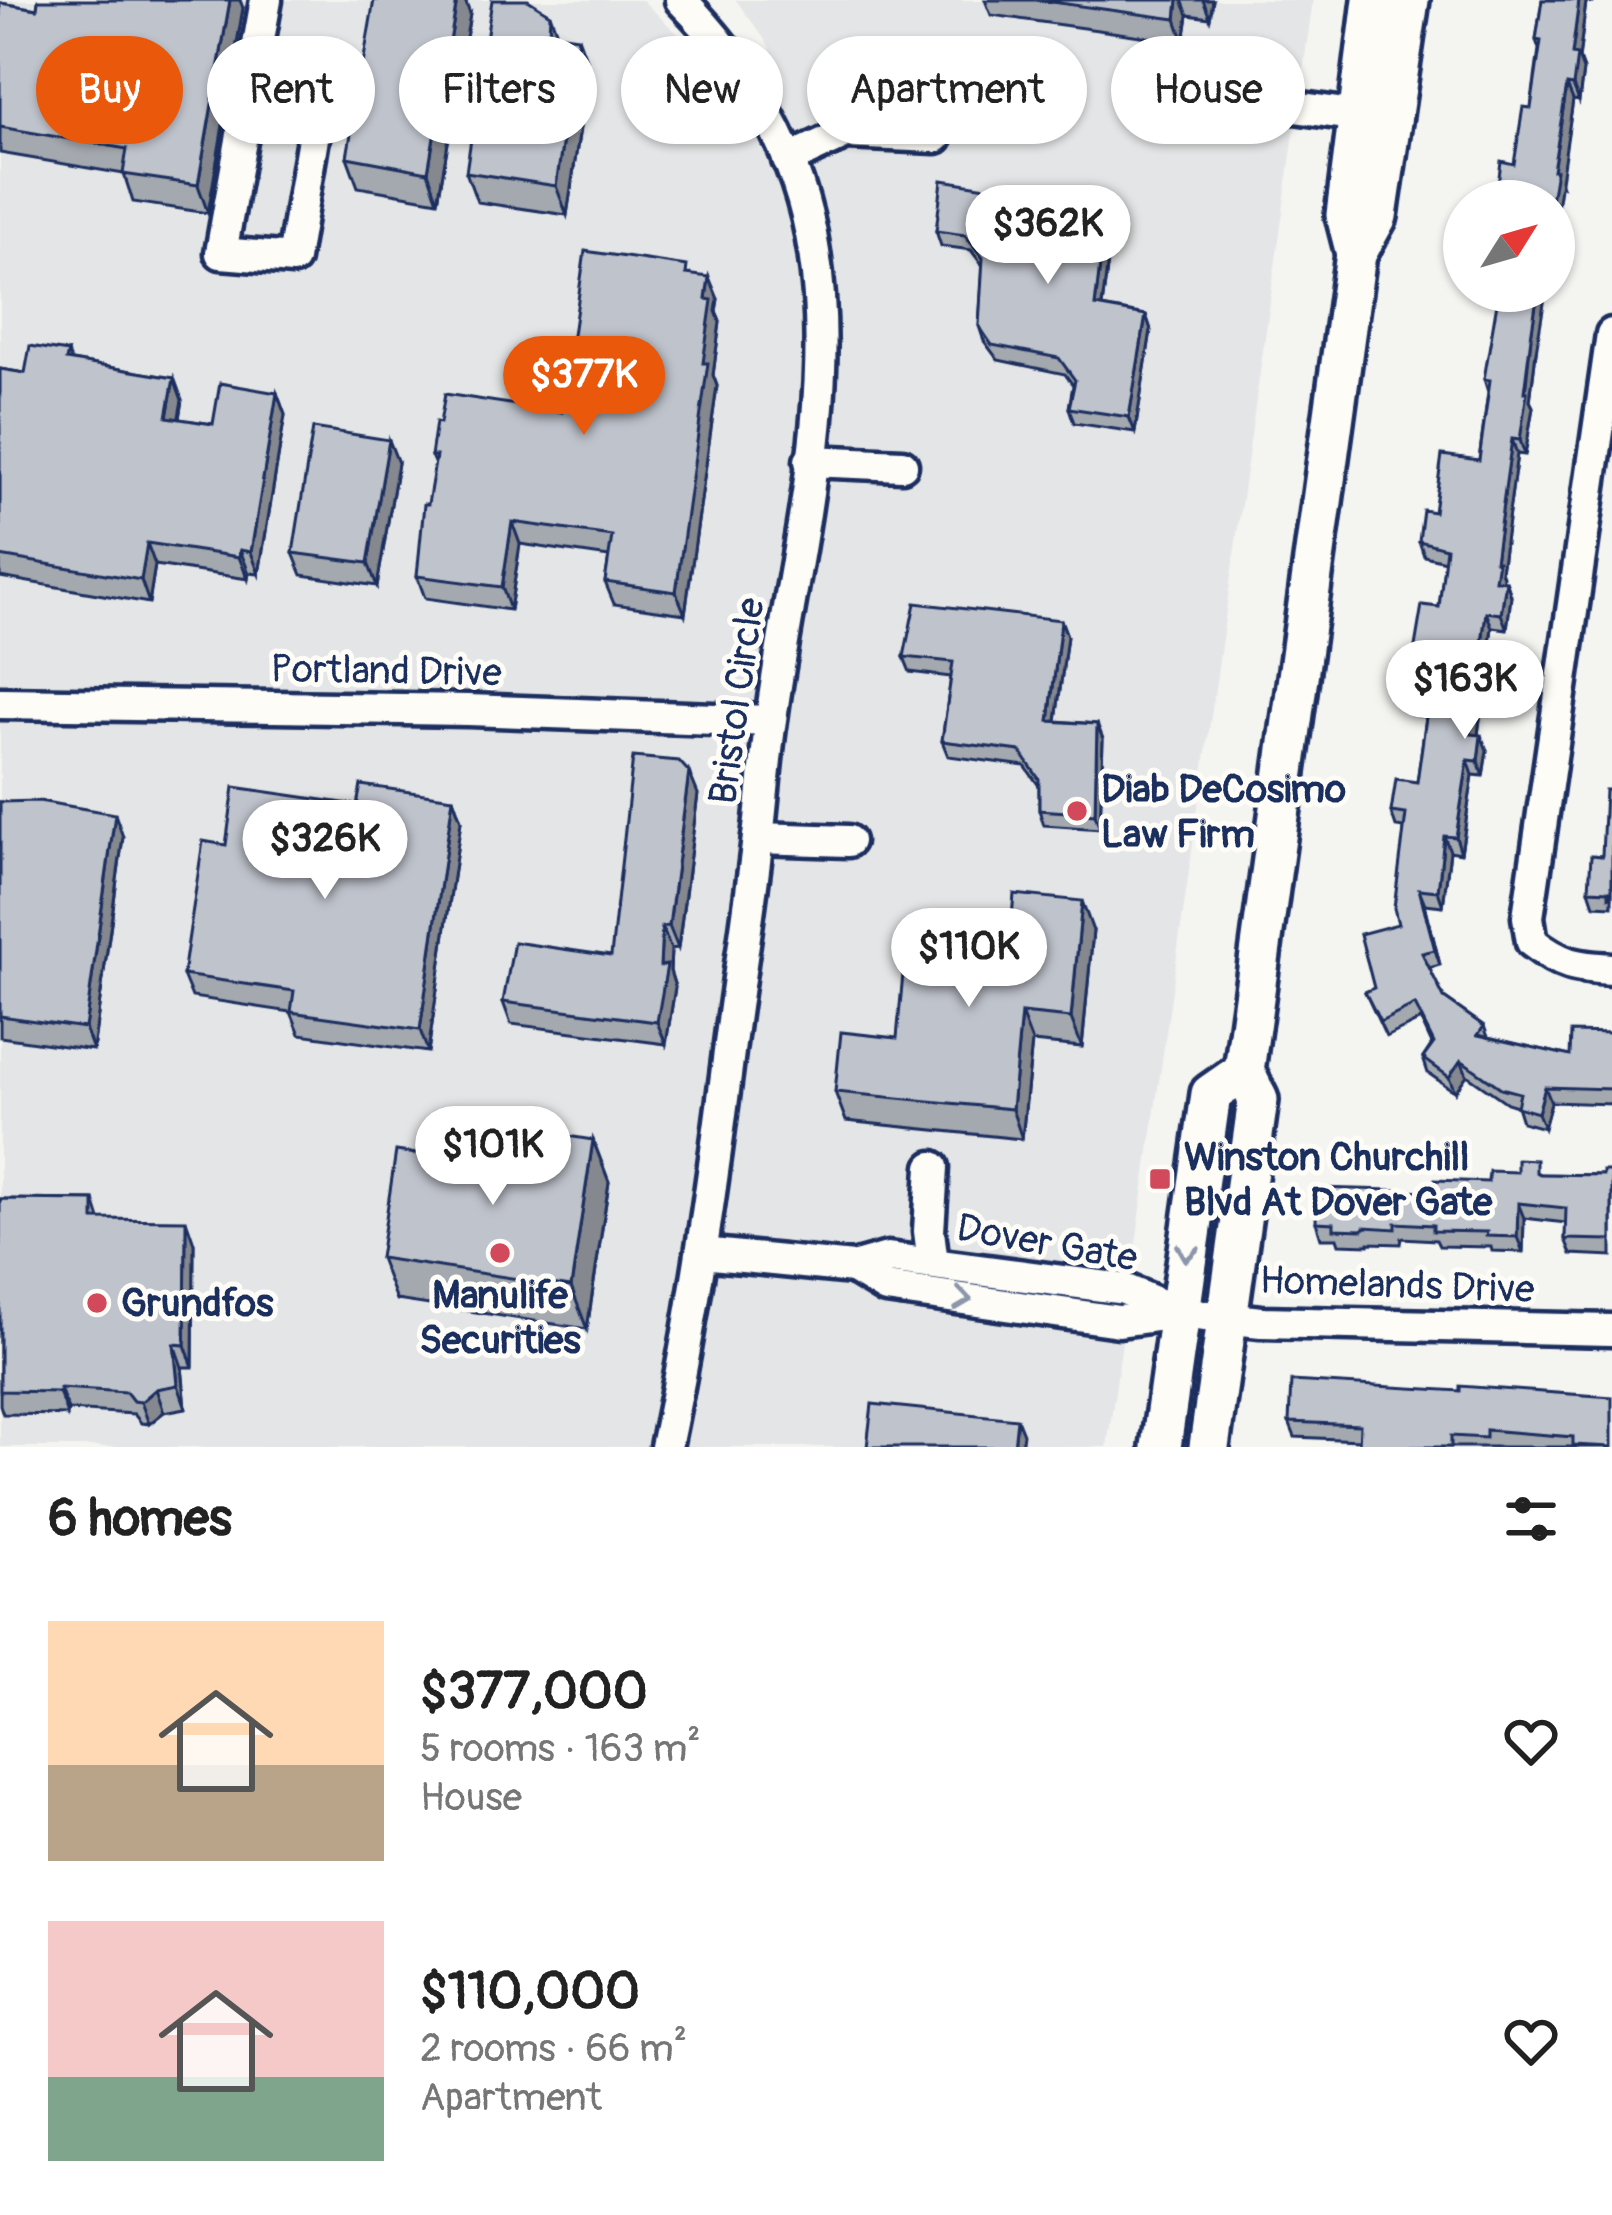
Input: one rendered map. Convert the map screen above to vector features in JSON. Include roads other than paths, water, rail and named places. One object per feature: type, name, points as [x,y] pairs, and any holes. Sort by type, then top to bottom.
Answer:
[{"type":"main road","points":[[1356,254],[1346,215],[1373,0]]},
{"type":"main road","points":[[1209,1447],[1258,1100],[1244,1071],[1356,254],[1377,216],[1408,0]]},
{"type":"main road","points":[[1161,1447],[1211,1094],[1244,1071]]},
{"type":"street","points":[[260,36],[266,0]]},
{"type":"street","name":"Bristol Circle","points":[[666,1447],[702,1252],[770,722],[811,461],[822,310],[803,198],[773,125],[744,73],[681,0]]},
{"type":"street","points":[[248,100],[316,114],[293,259],[221,253],[248,100]]},
{"type":"street","points":[[1305,108],[1359,116]]},
{"type":"street","points":[[788,160],[822,144]]},
{"type":"street","points":[[1612,334],[1528,917],[1532,942],[1553,959],[1573,968],[1612,969]]},
{"type":"street","points":[[811,461],[902,465]]},
{"type":"street","name":"Portland Drive","points":[[0,703],[468,710],[770,722]]},
{"type":"street","points":[[758,838],[848,841]]},
{"type":"street","points":[[933,1167],[929,1231],[933,1263]]},
{"type":"street","name":"Dover Gate","points":[[702,1252],[853,1268],[888,1258],[933,1263],[1124,1289],[1179,1313]]},
{"type":"street","name":"Dover Gate","points":[[853,1268],[886,1288],[1120,1321],[1179,1313]]},
{"type":"street","name":"Homelands Drive","points":[[1179,1313],[1261,1322],[1612,1330]]},
{"type":"place","name":"Diab DeCosimo Law Firm","points":[[1077,811]]},
{"type":"place","name":"Winston Churchill Blvd At Dover Gate","points":[[1160,1179]]},
{"type":"place","name":"Manulife Securities","points":[[500,1253]]},
{"type":"place","name":"Grundfos","points":[[97,1303]]}]
